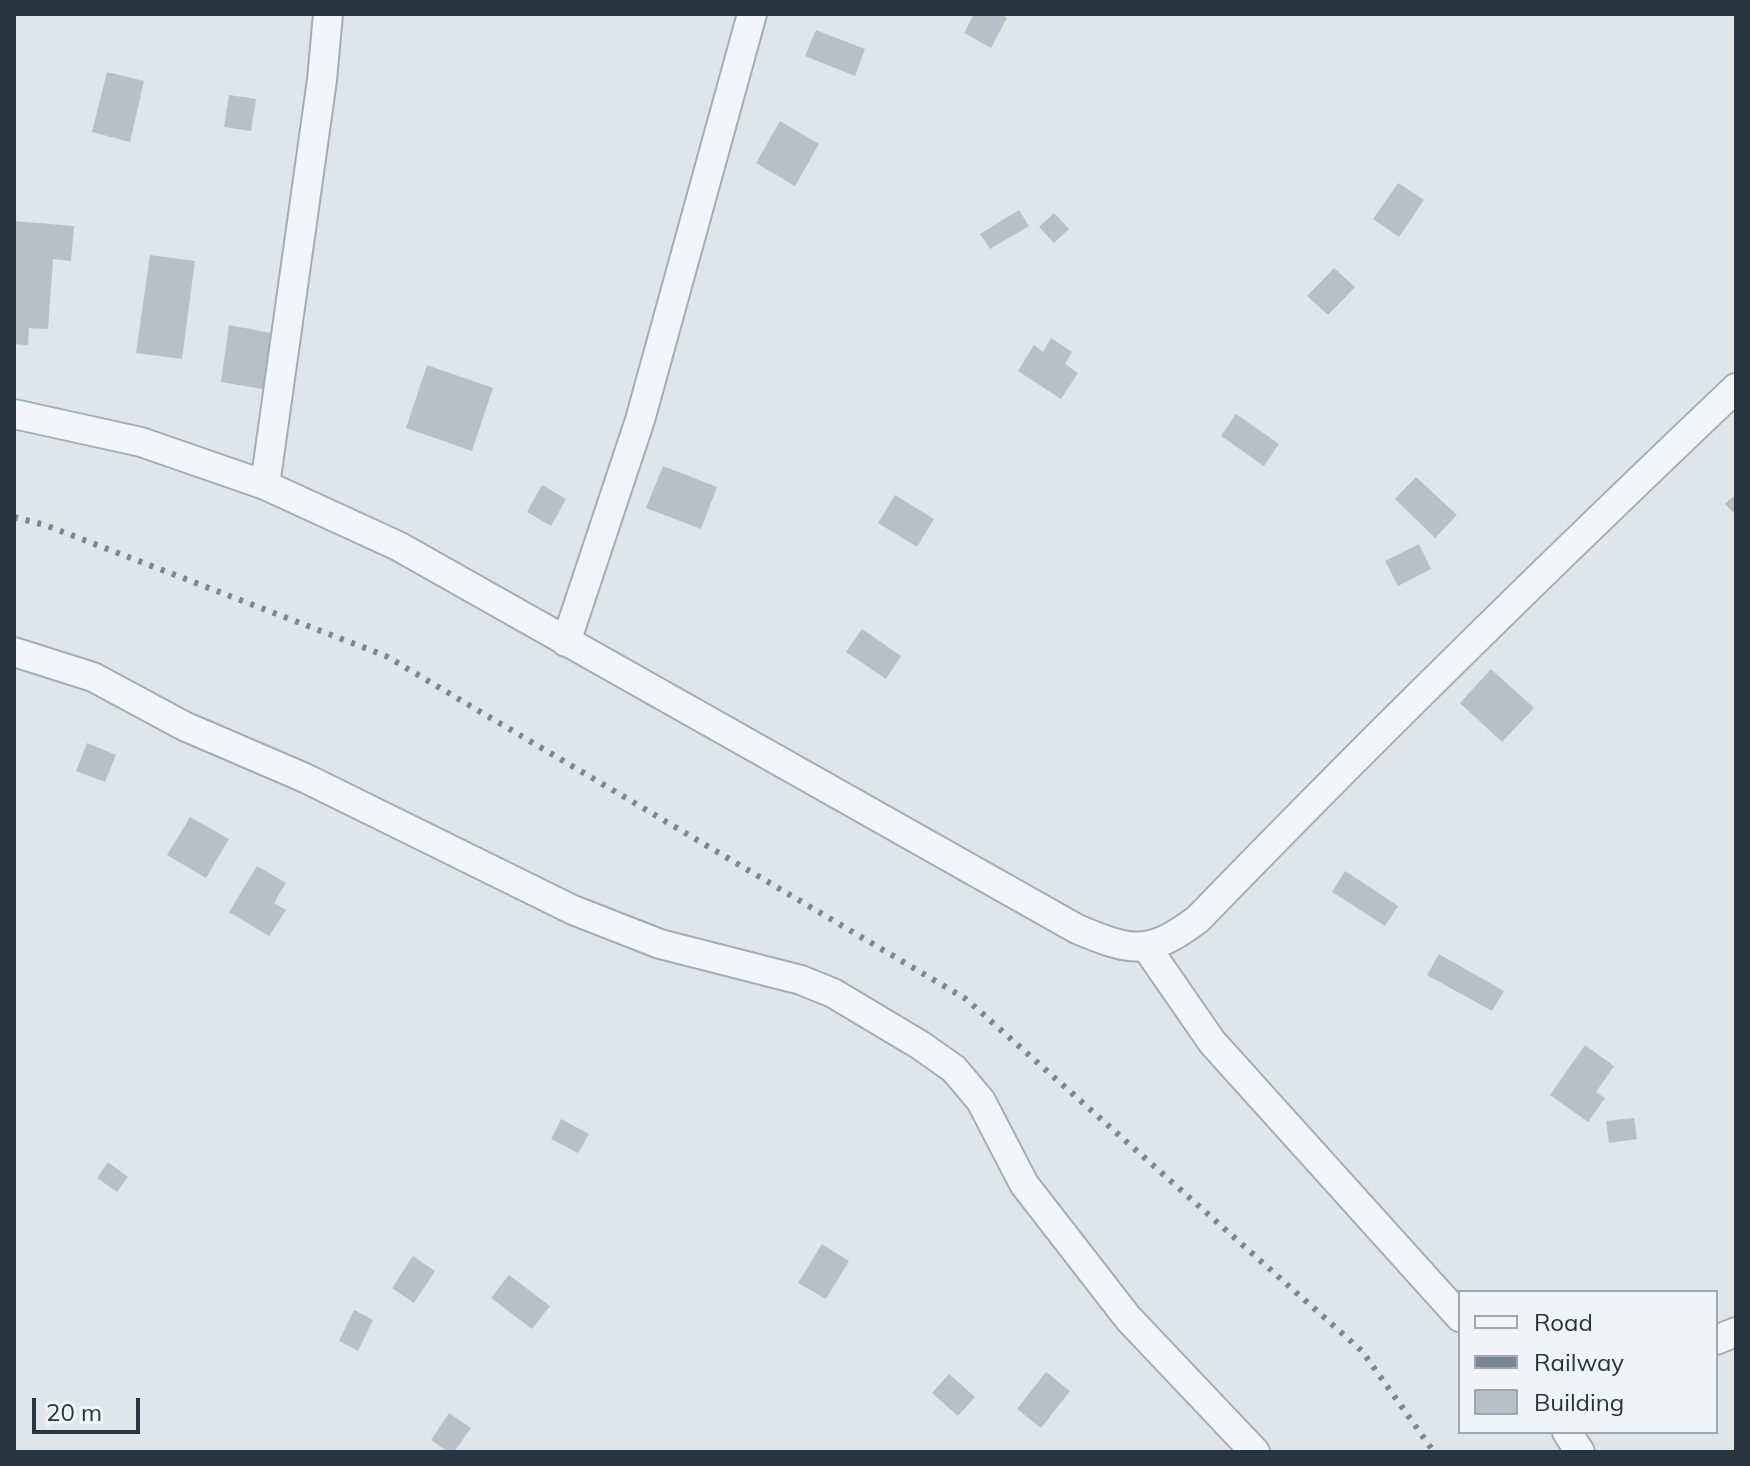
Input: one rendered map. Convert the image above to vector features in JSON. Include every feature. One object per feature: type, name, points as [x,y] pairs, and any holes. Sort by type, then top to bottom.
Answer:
[{"type":"street","points":[[265,485],[322,80],[328,14]]},
{"type":"street","points":[[566,642],[640,420],[752,14]]},
{"type":"street","points":[[14,414],[141,442],[265,485],[398,546],[1077,929],[1115,945],[1147,948],[1174,937],[1198,919],[1447,668],[1736,388]]},
{"type":"street","points":[[14,652],[93,677],[184,726],[305,778],[573,910],[660,944],[801,980],[833,993],[920,1045],[954,1069],[981,1101],[1024,1184],[1128,1318],[1255,1452]]},
{"type":"street","points":[[1147,948],[1212,1042],[1458,1315]]},
{"type":"street","points":[[1568,1434],[1580,1452]]},
{"type":"building","points":[[974,14],[1001,14],[1007,18],[991,48],[964,33]]},
{"type":"building","points":[[816,30],[865,49],[855,76],[805,56]]},
{"type":"building","points":[[107,72],[144,81],[130,142],[92,132]]},
{"type":"building","points":[[229,95],[256,99],[251,131],[224,127]]},
{"type":"building","points":[[780,121],[819,144],[795,186],[756,163]]},
{"type":"building","points":[[1398,183],[1424,200],[1399,237],[1373,219]]},
{"type":"building","points":[[1019,210],[1029,226],[990,249],[980,234]]},
{"type":"building","points":[[1054,213],[1069,229],[1054,243],[1039,227]]},
{"type":"building","points":[[14,221],[74,226],[71,261],[53,259],[48,329],[29,328],[28,345],[14,344]]},
{"type":"building","points":[[150,255],[195,261],[182,359],[136,353]]},
{"type":"building","points":[[1334,268],[1355,287],[1328,315],[1307,296]]},
{"type":"building","points":[[229,325],[271,333],[263,389],[221,382]]},
{"type":"building","points":[[1051,338],[1072,352],[1065,364],[1078,373],[1061,399],[1018,371],[1034,345],[1043,352]]},
{"type":"building","points":[[427,365],[493,388],[472,451],[406,428]]},
{"type":"building","points":[[1236,414],[1279,444],[1264,466],[1221,436]]},
{"type":"building","points":[[663,466],[717,487],[701,529],[646,508]]},
{"type":"building","points":[[1416,477],[1457,515],[1435,538],[1395,499]]},
{"type":"building","points":[[542,485],[566,499],[551,526],[527,512]]},
{"type":"building","points":[[1736,494],[1736,515],[1725,504]]},
{"type":"building","points":[[895,495],[934,519],[917,547],[878,523]]},
{"type":"building","points":[[1419,544],[1431,569],[1398,586],[1385,561]]},
{"type":"building","points":[[862,629],[901,656],[886,679],[846,652]]},
{"type":"building","points":[[1491,669],[1534,708],[1502,742],[1460,703]]},
{"type":"building","points":[[87,743],[116,755],[105,782],[76,771]]},
{"type":"building","points":[[190,817],[229,839],[206,878],[167,855]]},
{"type":"building","points":[[257,866],[286,883],[274,903],[286,910],[269,936],[229,912]]},
{"type":"building","points":[[1345,871],[1398,906],[1385,926],[1332,892]]},
{"type":"building","points":[[1439,954],[1504,991],[1492,1011],[1427,975]]},
{"type":"building","points":[[1585,1045],[1614,1066],[1596,1092],[1605,1098],[1588,1122],[1550,1095]]},
{"type":"building","points":[[1634,1118],[1637,1139],[1609,1143],[1606,1121]]},
{"type":"building","points":[[561,1119],[589,1134],[578,1153],[551,1139]]},
{"type":"building","points":[[108,1162],[128,1177],[117,1192],[97,1178]]},
{"type":"building","points":[[822,1244],[849,1261],[826,1299],[798,1283]]},
{"type":"building","points":[[413,1256],[435,1271],[414,1303],[392,1288]]},
{"type":"building","points":[[509,1275],[550,1306],[532,1329],[491,1298]]},
{"type":"building","points":[[354,1310],[373,1320],[358,1351],[339,1341]]},
{"type":"building","points":[[1046,1372],[1070,1391],[1041,1428],[1017,1409]]},
{"type":"building","points":[[949,1374],[975,1397],[958,1416],[932,1393]]},
{"type":"building","points":[[449,1413],[471,1428],[454,1452],[448,1452],[431,1440]]},
{"type":"railway","points":[[14,517],[45,525],[386,656],[966,999],[1362,1351],[1434,1452]]}]
